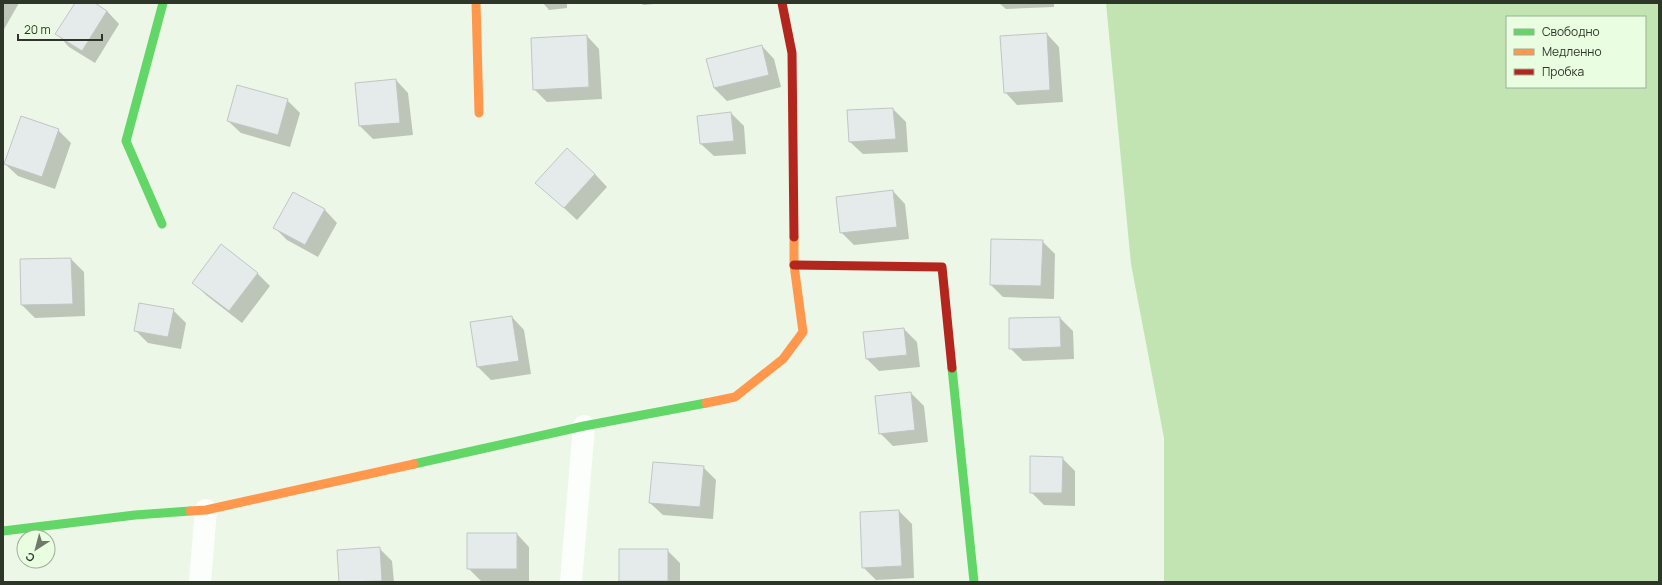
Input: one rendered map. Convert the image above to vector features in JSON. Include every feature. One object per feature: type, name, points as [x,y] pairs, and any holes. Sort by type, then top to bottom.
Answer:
[{"type":"street","points":[[162,224],[126,141],[163,3]]},
{"type":"street","points":[[476,3],[479,113]]},
{"type":"street","points":[[3,531],[135,515],[206,510],[584,426],[735,397],[783,359],[803,332],[794,265],[792,53],[782,3]]},
{"type":"street","points":[[794,265],[942,267],[974,582]]},
{"type":"street","points":[[571,582],[584,426]]},
{"type":"street","points":[[200,582],[206,510]]},
{"type":"green space","points":[[1106,3],[1659,3],[1659,582],[1164,582],[1164,438],[1131,264]]},
{"type":"building","points":[[75,3],[95,3],[107,11],[82,51],[55,34]]},
{"type":"building","points":[[1047,33],[1050,90],[1004,93],[1000,36]]},
{"type":"building","points":[[587,35],[589,87],[533,90],[531,38]]},
{"type":"building","points":[[762,45],[769,75],[714,88],[706,59]]},
{"type":"building","points":[[396,79],[400,123],[359,126],[355,83]]},
{"type":"building","points":[[237,85],[288,99],[278,135],[227,121]]},
{"type":"building","points":[[893,108],[896,139],[849,142],[847,110]]},
{"type":"building","points":[[731,112],[734,141],[700,144],[697,116]]},
{"type":"building","points":[[21,116],[59,129],[42,177],[4,164]]},
{"type":"building","points":[[567,148],[595,174],[564,208],[535,183]]},
{"type":"building","points":[[893,190],[897,227],[840,233],[836,197]]},
{"type":"building","points":[[293,192],[325,209],[305,245],[273,228]]},
{"type":"building","points":[[991,239],[1043,240],[1041,286],[990,285]]},
{"type":"building","points":[[221,244],[258,273],[229,311],[192,283]]},
{"type":"building","points":[[71,258],[73,304],[21,305],[20,259]]},
{"type":"building","points":[[139,303],[174,309],[168,337],[134,331]]},
{"type":"building","points":[[512,316],[519,361],[477,367],[470,322]]},
{"type":"building","points":[[1060,317],[1061,347],[1009,349],[1009,318]]},
{"type":"building","points":[[904,328],[907,355],[866,359],[863,332]]},
{"type":"building","points":[[911,392],[915,430],[879,434],[875,396]]},
{"type":"building","points":[[1030,456],[1063,457],[1062,493],[1030,493]]},
{"type":"building","points":[[653,462],[704,466],[700,507],[649,503]]},
{"type":"building","points":[[899,510],[902,566],[862,568],[860,512]]},
{"type":"building","points":[[467,533],[517,533],[517,569],[467,569]]},
{"type":"building","points":[[380,547],[382,581],[339,582],[337,550]]},
{"type":"building","points":[[619,549],[668,549],[668,581],[619,581]]},
{"type":"traffic: fast","points":[[162,224],[126,141],[163,3]]},
{"type":"traffic: fast","points":[[952,368],[974,582]]},
{"type":"traffic: fast","points":[[414,464],[584,426],[706,403]]},
{"type":"traffic: fast","points":[[3,531],[135,515],[190,511]]},
{"type":"traffic: slow","points":[[476,3],[479,113]]},
{"type":"traffic: slow","points":[[706,403],[735,397],[783,359],[803,332],[794,265],[794,237]]},
{"type":"traffic: slow","points":[[190,511],[206,510],[414,464]]},
{"type":"traffic: jam","points":[[782,3],[792,53],[794,237]]},
{"type":"traffic: jam","points":[[794,265],[942,267],[952,368]]}]
